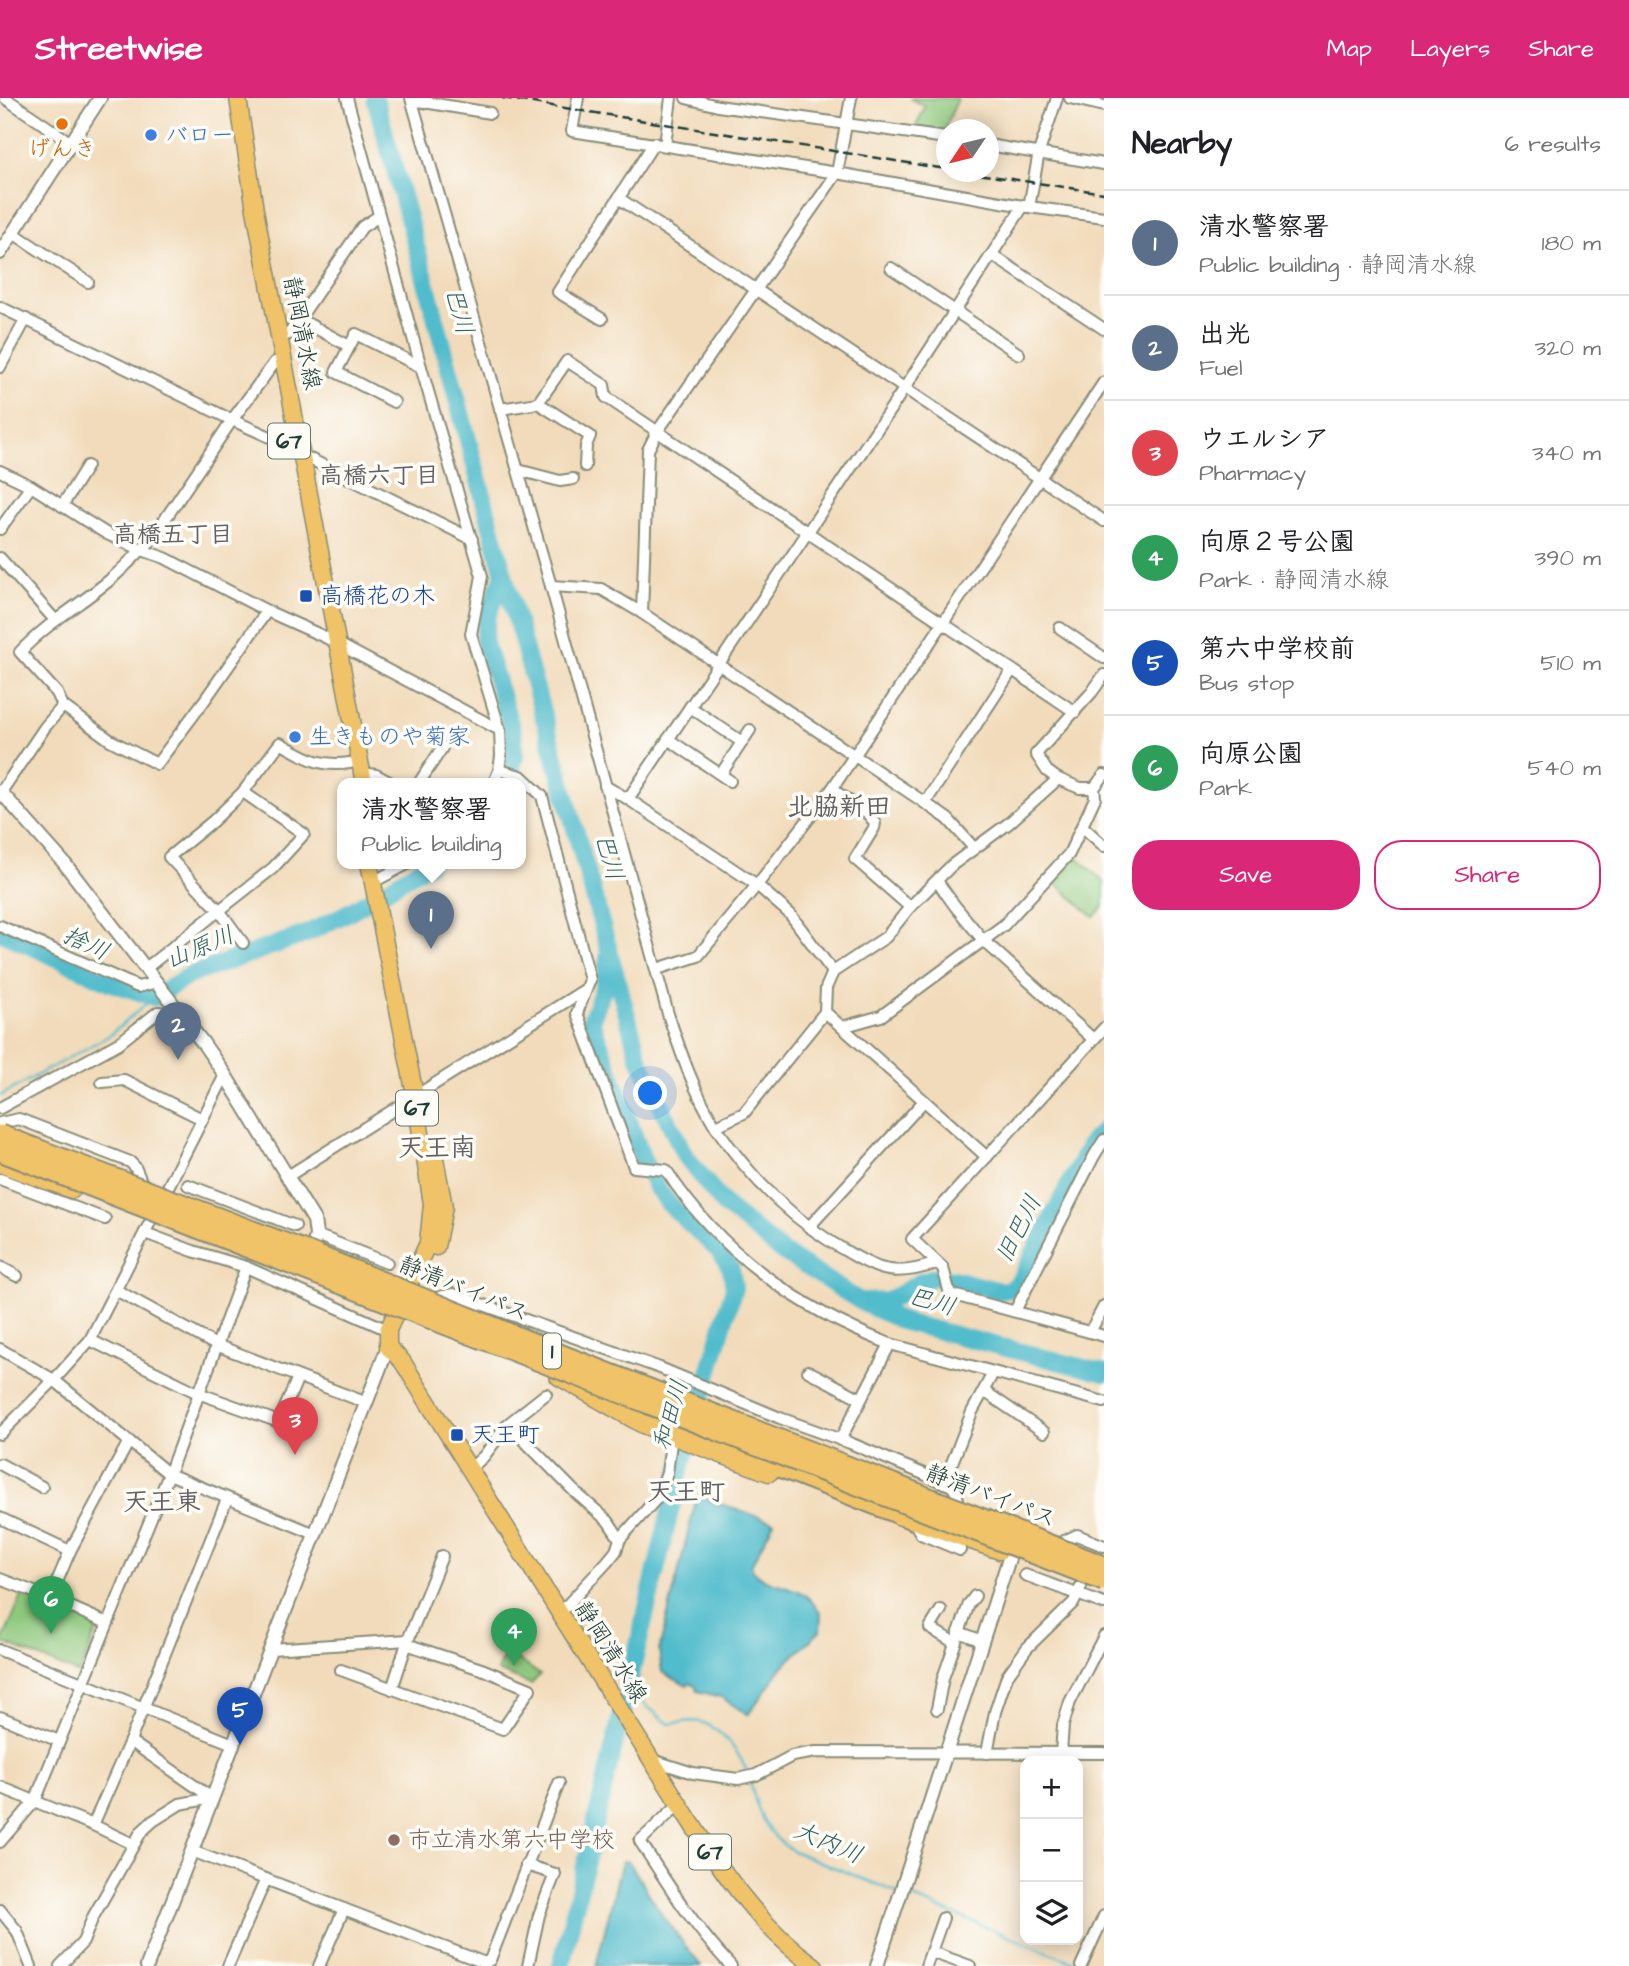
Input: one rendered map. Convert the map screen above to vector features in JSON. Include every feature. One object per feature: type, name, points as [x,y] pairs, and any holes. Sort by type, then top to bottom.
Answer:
[{"type":"highway","points":[[0,1129],[152,1212],[181,1209],[310,1261],[409,1304],[566,1379],[643,1423],[864,1508],[912,1518]]},
{"type":"highway","name":"静清バイパス","points":[[0,1135],[1104,1581]]},
{"type":"highway","name":"静清バイパス","points":[[0,1151],[310,1261],[567,1357],[1104,1566]]},
{"type":"highway","points":[[0,1163],[152,1212],[872,1466],[1104,1557]]},
{"type":"highway","points":[[310,1261],[382,1309],[752,1456],[1010,1554],[1081,1588],[1104,1590]]},
{"type":"highway","points":[[310,1261],[370,1270],[445,1296],[808,1436],[872,1466]]},
{"type":"main road","name":"静岡清水線","points":[[229,98],[246,211],[275,362],[296,451]]},
{"type":"main road","name":"静岡清水線","points":[[238,98],[254,209],[279,337],[296,451],[358,776]]},
{"type":"main road","name":"67","points":[[378,875],[444,1207],[438,1243],[397,1335],[388,1347]]},
{"type":"main road","name":"67","points":[[388,1347],[388,1330],[409,1304]]},
{"type":"main road","name":"静岡清水線","points":[[388,1347],[402,1361],[678,1804],[724,1873],[755,1914],[815,1966]]},
{"type":"street","points":[[0,253],[100,98]]},
{"type":"street","points":[[347,98],[482,576],[471,634],[500,730],[501,756],[496,778]]},
{"type":"street","points":[[578,98],[572,131],[1104,217]]},
{"type":"street","points":[[601,319],[558,292],[659,144],[671,98]]},
{"type":"street","points":[[686,98],[718,106],[936,136]]},
{"type":"street","points":[[642,613],[648,450],[657,432],[837,173],[851,98]]},
{"type":"street","points":[[628,799],[1027,206],[1039,152],[1057,98]]},
{"type":"street","points":[[1070,98],[1104,106]]},
{"type":"street","points":[[490,113],[412,99],[551,586],[668,1014],[688,1075],[716,1126],[742,1162],[772,1195],[809,1227],[835,1245],[881,1269],[897,1271],[940,1266]]},
{"type":"street","points":[[11,100],[71,143]]},
{"type":"street","points":[[999,146],[1104,164]]},
{"type":"street","points":[[620,199],[1104,521]]},
{"type":"street","points":[[279,337],[289,334],[362,227],[379,216]]},
{"type":"street","points":[[13,233],[88,282]]},
{"type":"street","points":[[992,255],[1104,329]]},
{"type":"street","points":[[891,268],[1019,354]]},
{"type":"street","points":[[0,307],[472,539]]},
{"type":"street","points":[[0,367],[26,319]]},
{"type":"street","points":[[299,319],[349,346]]},
{"type":"street","points":[[394,402],[336,372],[356,334],[421,367]]},
{"type":"street","points":[[538,403],[567,361],[604,385],[606,397],[1075,712]]},
{"type":"street","points":[[267,611],[157,764],[110,740],[63,706],[57,693],[20,652],[36,635],[111,579],[151,540],[232,420],[275,362]]},
{"type":"street","points":[[657,969],[698,956],[832,789],[1104,382]]},
{"type":"street","points":[[500,409],[538,403],[590,436],[586,446],[585,466]]},
{"type":"street","points":[[62,506],[86,466]]},
{"type":"street","points":[[518,470],[560,481],[573,479]]},
{"type":"street","points":[[0,471],[31,486],[107,534],[164,558],[267,611],[332,640],[500,730]]},
{"type":"street","points":[[0,529],[31,486]]},
{"type":"street","points":[[0,558],[55,620]]},
{"type":"street","points":[[551,586],[601,589],[642,613],[925,803],[948,820],[974,848]]},
{"type":"street","points":[[1060,628],[1104,658]]},
{"type":"street","points":[[925,803],[1012,670]]},
{"type":"street","points":[[1094,788],[1080,788],[1058,779],[1047,771],[1036,754],[1075,712],[1104,675]]},
{"type":"street","points":[[63,706],[45,727],[1,793],[65,864],[225,1075],[311,1213],[316,1235],[310,1261]]},
{"type":"street","points":[[690,707],[742,742]]},
{"type":"street","points":[[668,739],[725,777],[750,730]]},
{"type":"street","points":[[243,943],[219,911],[169,857],[243,792],[280,743],[310,760],[358,776],[376,775],[382,778]]},
{"type":"street","points":[[422,778],[442,748]]},
{"type":"street","points":[[499,770],[523,778]]},
{"type":"street","points":[[842,1027],[881,1016],[1004,925],[1069,854],[1095,798],[1094,788],[1104,775]]},
{"type":"street","points":[[716,1126],[744,1113],[825,1012],[826,988],[833,972],[886,936],[910,907],[937,881],[1058,779]]},
{"type":"street","points":[[526,781],[542,796],[590,980],[577,1013],[634,1167],[666,1170],[683,1196],[711,1229],[748,1264],[809,1307],[856,1331],[890,1344],[1104,1402]]},
{"type":"street","points":[[605,786],[757,885],[790,914],[833,972]]},
{"type":"street","points":[[832,789],[869,815],[875,823],[855,859],[910,907]]},
{"type":"street","points":[[146,968],[273,868],[304,834],[243,792]]},
{"type":"street","points":[[1082,826],[1104,846]]},
{"type":"street","points":[[937,881],[983,940],[1093,1040]]},
{"type":"street","points":[[0,926],[138,986],[158,984]]},
{"type":"street","points":[[288,1176],[586,989]]},
{"type":"street","points":[[0,1108],[119,1043],[158,1012],[168,1013],[176,1008]]},
{"type":"street","points":[[825,1012],[987,1157]]},
{"type":"street","points":[[1104,1028],[912,1239],[940,1266],[950,1294],[1104,1336]]},
{"type":"street","points":[[0,1434],[90,1340],[152,1212],[225,1075]]},
{"type":"street","points":[[102,1082],[124,1080],[202,1119]]},
{"type":"street","points":[[809,1227],[924,1101]]},
{"type":"street","points":[[0,1123],[19,1119],[130,1162],[135,1167],[152,1212],[192,1251],[246,1267],[388,1330]]},
{"type":"street","points":[[1014,1311],[1104,1140]]},
{"type":"street","points":[[0,1179],[105,1219]]},
{"type":"street","points":[[188,1185],[295,1226]]},
{"type":"street","points":[[181,1209],[208,1192]]},
{"type":"street","points":[[316,1235],[387,1262]]},
{"type":"street","points":[[0,1267],[17,1276]]},
{"type":"street","points":[[0,1842],[35,1801],[169,1474],[246,1267]]},
{"type":"street","points":[[116,1290],[216,1345],[367,1403]]},
{"type":"street","points":[[409,1304],[453,1294],[660,1368],[840,1440],[952,1486],[958,1500]]},
{"type":"street","points":[[1090,1332],[1104,1306]]},
{"type":"street","points":[[90,1340],[198,1393],[279,1422],[298,1377]]},
{"type":"street","points":[[840,1440],[890,1344]]},
{"type":"street","points":[[147,1966],[388,1347]]},
{"type":"street","points":[[0,1349],[54,1380],[169,1474],[315,1534]]},
{"type":"street","points":[[808,1371],[861,1399]]},
{"type":"street","points":[[944,1483],[972,1412],[993,1373]]},
{"type":"street","points":[[984,1391],[1044,1432]]},
{"type":"street","points":[[470,1469],[484,1456],[508,1424],[546,1394]]},
{"type":"street","points":[[508,1424],[575,1492],[608,1521],[620,1539]]},
{"type":"street","points":[[560,1613],[607,1562],[616,1551],[620,1539],[658,1497],[667,1473],[672,1435]]},
{"type":"street","points":[[50,1598],[70,1551],[129,1441]]},
{"type":"street","points":[[0,1464],[42,1487]]},
{"type":"street","points":[[93,1825],[130,1741],[227,1499]]},
{"type":"street","points":[[0,1518],[70,1551]]},
{"type":"street","points":[[912,1518],[921,1534],[960,1550]]},
{"type":"street","points":[[877,1966],[1020,1524]]},
{"type":"street","points":[[1064,1541],[1077,1535],[1104,1546]]},
{"type":"street","points":[[392,1689],[407,1642],[442,1556]]},
{"type":"street","points":[[1025,1575],[1081,1588],[1104,1604]]},
{"type":"street","points":[[0,1579],[107,1623]]},
{"type":"street","points":[[987,1753],[995,1712],[1007,1676],[1027,1648],[1074,1602],[1081,1588]]},
{"type":"street","points":[[937,1709],[943,1678],[969,1604],[975,1596]]},
{"type":"street","points":[[941,1610],[930,1628],[982,1642]]},
{"type":"street","points":[[1061,1753],[1063,1725],[1070,1702],[1104,1636]]},
{"type":"street","points":[[271,1649],[407,1642],[530,1689],[503,1729],[341,1670]]},
{"type":"street","points":[[0,1650],[233,1744]]},
{"type":"street","points":[[0,1717],[59,1741]]},
{"type":"street","points":[[130,1741],[212,1798]]},
{"type":"street","points":[[652,1760],[693,1773],[738,1780],[756,1775],[792,1756],[816,1752],[1104,1753]]},
{"type":"street","points":[[192,1851],[484,1964],[490,1960],[559,1783]]},
{"type":"street","points":[[0,1787],[133,1844]]},
{"type":"street","points":[[60,1966],[83,1942],[93,1917],[141,1832],[180,1804],[212,1798]]},
{"type":"street","points":[[678,1804],[640,1841],[677,1899],[707,1940],[731,1966]]},
{"type":"street","points":[[526,1865],[555,1874],[539,1915],[528,1966]]},
{"type":"street","points":[[228,1966],[266,1880]]},
{"type":"street","points":[[319,1966],[344,1909]]},
{"type":"street","points":[[0,1910],[17,1931],[32,1966]]},
{"type":"street","points":[[1084,1965],[1104,1916]]},
{"type":"street","points":[[926,1966],[943,1918]]},
{"type":"street","points":[[931,1952],[970,1966]]},
{"type":"green space","points":[[958,98],[949,119],[936,119],[936,132],[915,129],[925,106],[911,99]]},
{"type":"green space","points":[[1075,855],[1104,882],[1104,906],[1094,917],[1052,880]]},
{"type":"green space","points":[[23,1593],[99,1625],[79,1674],[2,1642]]},
{"type":"green space","points":[[512,1655],[540,1675],[531,1684],[497,1671],[503,1658],[508,1661]]},
{"type":"water","points":[[697,1496],[774,1522],[752,1563],[752,1570],[769,1581],[802,1593],[821,1613],[820,1631],[783,1666],[748,1715],[721,1697],[697,1691],[690,1683],[687,1686],[662,1672],[659,1651]]},
{"type":"water","points":[[622,1861],[629,1862],[664,1918],[701,1966],[596,1966]]},
{"type":"waterway","name":"巴川","points":[[375,98],[639,1058],[684,1154],[724,1205],[782,1252],[863,1303],[904,1322],[1104,1373]]},
{"type":"waterway","name":"山原川","points":[[504,575],[487,617],[484,640],[513,733],[515,757],[509,778]]},
{"type":"waterway","name":"山原川","points":[[0,932],[112,983],[154,997],[190,975],[306,934],[351,911],[420,869]]},
{"type":"waterway","name":"和田川","points":[[561,1966],[680,1470],[734,1288],[731,1269],[721,1253],[669,1204],[656,1187],[644,1162],[591,1021],[604,986],[608,958]]},
{"type":"waterway","name":"山原川","points":[[0,1096],[110,1035],[154,997]]},
{"type":"waterway","name":"旧巴川","points":[[866,1302],[888,1301],[922,1281],[935,1277],[1000,1291],[1010,1289],[1019,1282],[1091,1142],[1104,1130]]},
{"type":"waterway","name":"大内川","points":[[627,1685],[639,1700],[669,1724],[700,1722],[718,1732],[736,1752],[748,1775]]},
{"type":"waterway","name":"大内川","points":[[750,1781],[764,1821],[783,1844],[793,1851],[896,1892]]},
{"type":"waterway","name":"大内川","points":[[906,1895],[1078,1964]]},
{"type":"railway","points":[[502,98],[936,167]]},
{"type":"railway","points":[[999,177],[1104,193]]},
{"type":"place","name":"げんき","points":[[62,124]]},
{"type":"place","name":"バロー","points":[[151,135]]},
{"type":"place","name":"高橋花の木","points":[[306,596]]},
{"type":"place","name":"生きものや菊家","points":[[295,737]]},
{"type":"place","name":"清水警察署","points":[[431,949]]},
{"type":"place","name":"出光","points":[[178,1060]]},
{"type":"place","name":"天王町","points":[[457,1435]]},
{"type":"place","name":"ウエルシア","points":[[295,1455]]},
{"type":"place","name":"向原公園","points":[[51,1634]]},
{"type":"place","name":"向原２号公園","points":[[514,1666]]},
{"type":"place","name":"第六中学校前","points":[[240,1745]]},
{"type":"place","name":"市立清水第六中学校","points":[[394,1840]]},
{"type":"district","name":"高橋六丁目","points":[[379,476]]},
{"type":"district","name":"高橋五丁目","points":[[173,535]]},
{"type":"district","name":"北脇新田","points":[[839,807]]},
{"type":"district","name":"天王南","points":[[437,1148]]},
{"type":"district","name":"天王町","points":[[686,1492]]},
{"type":"district","name":"天王東","points":[[162,1502]]},
{"type":"water label","name":"捨川","points":[[86,944]]}]
